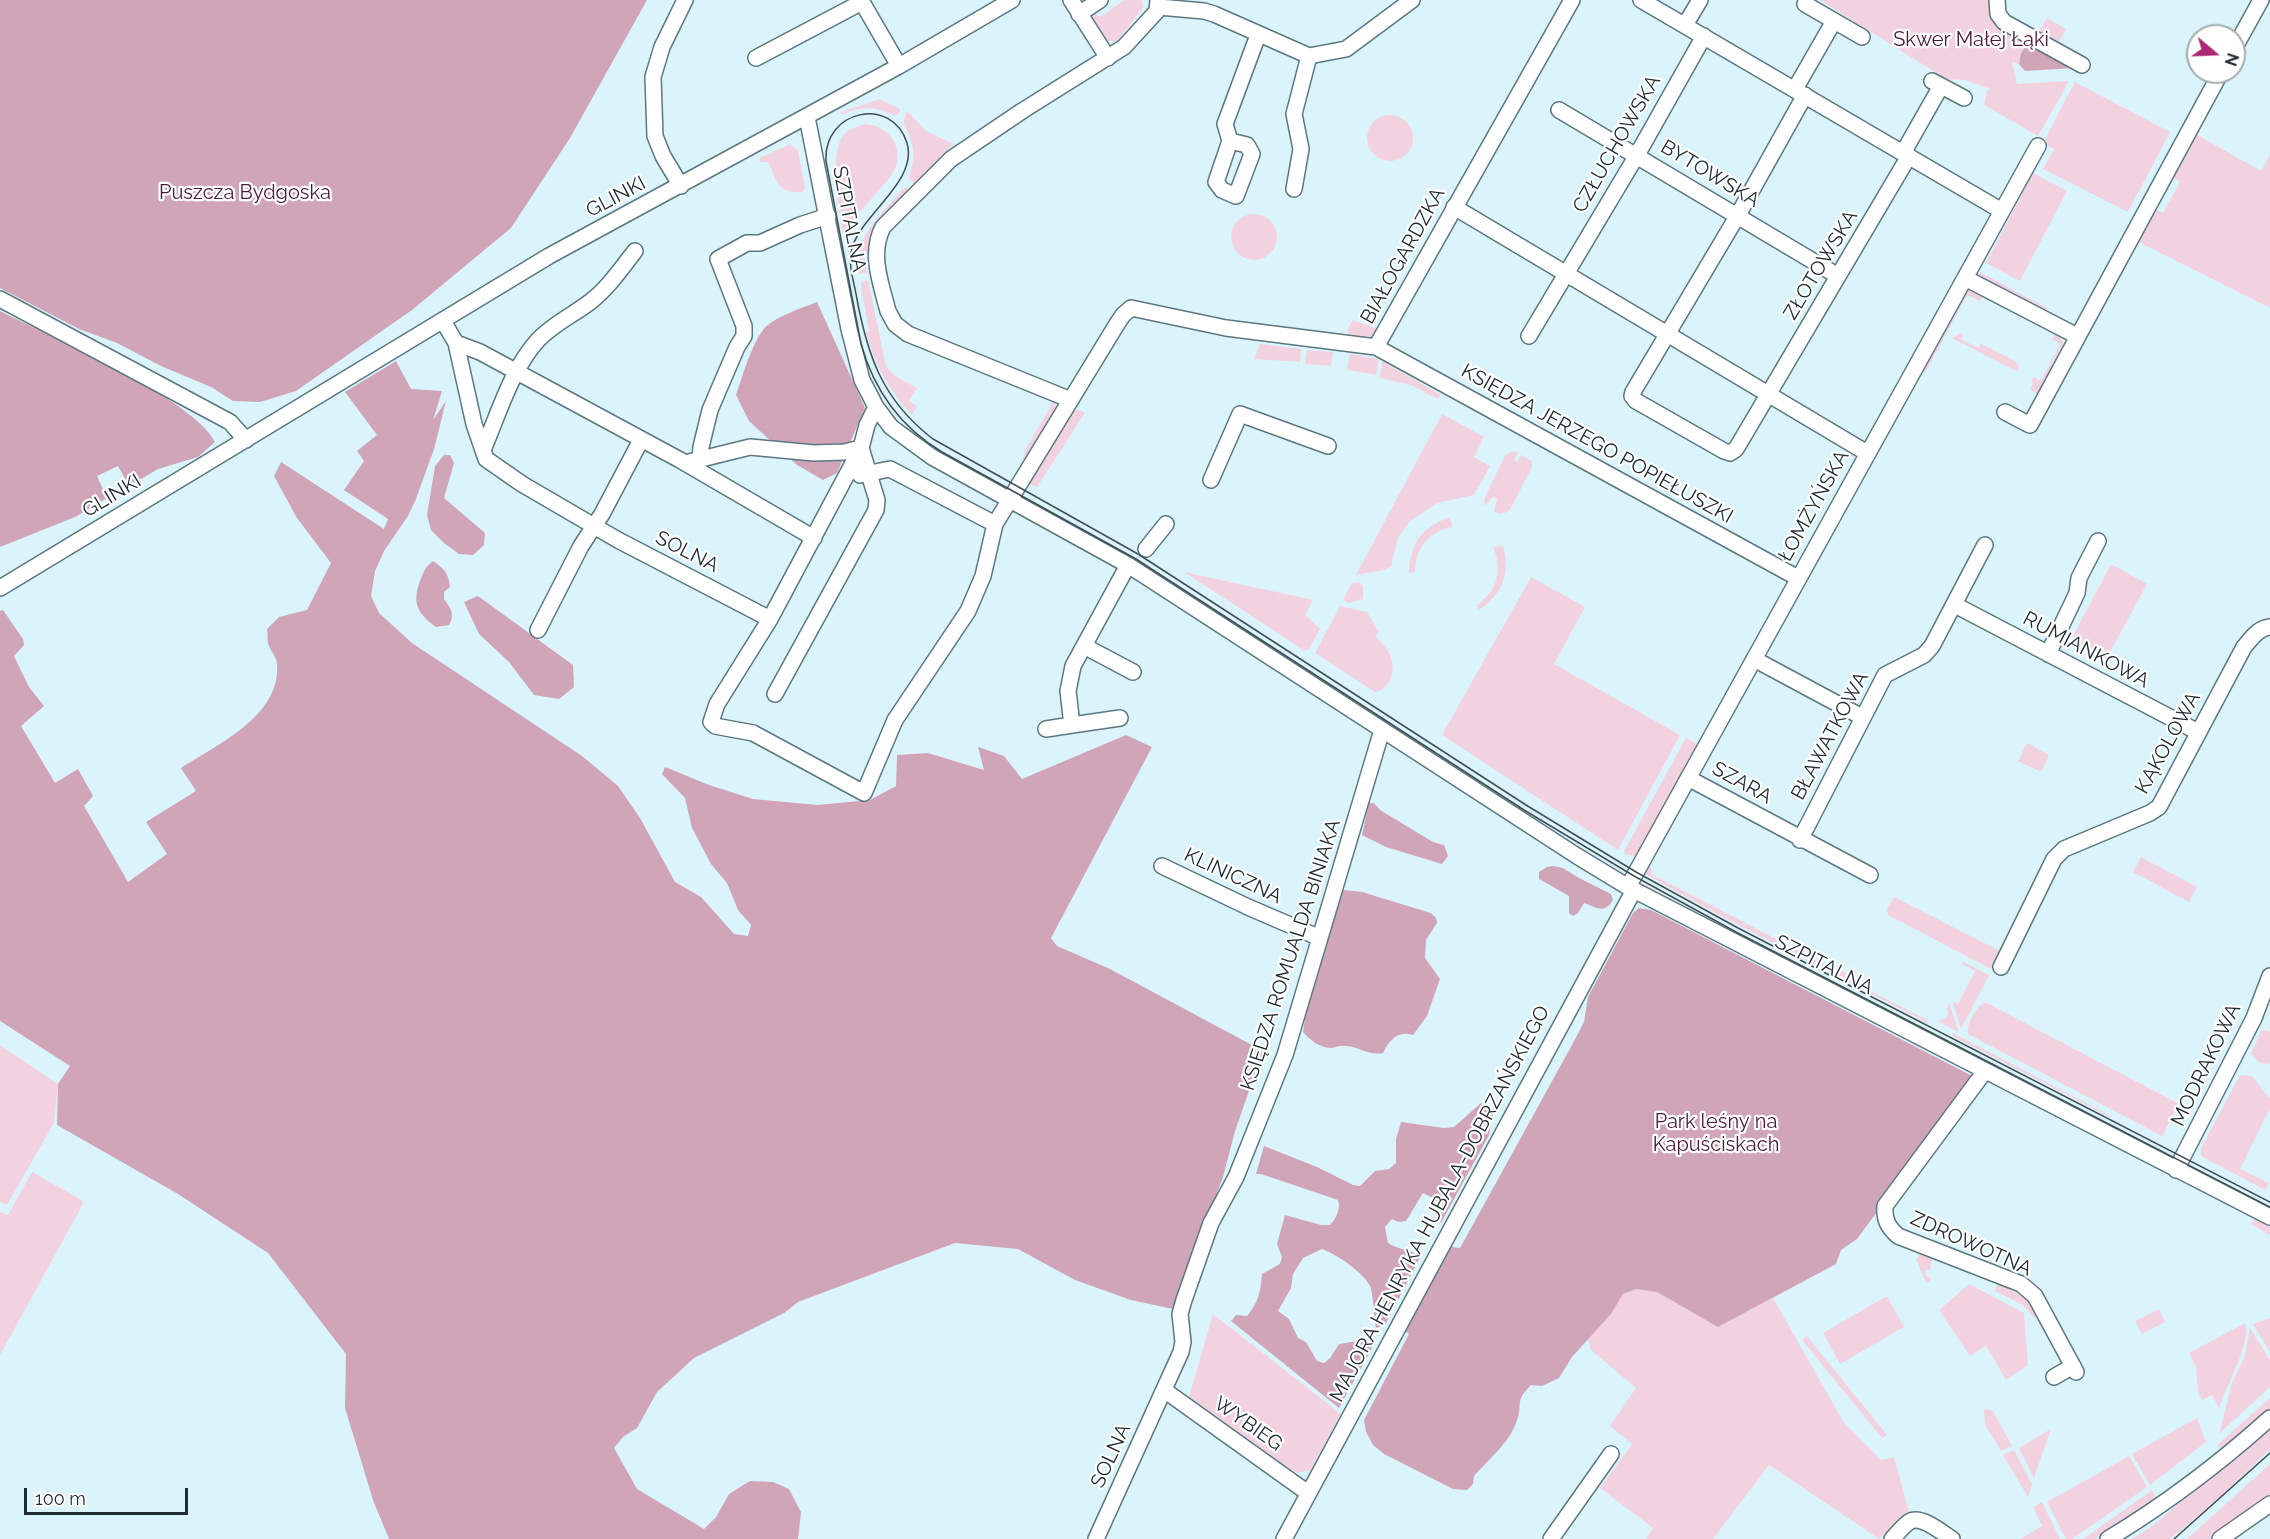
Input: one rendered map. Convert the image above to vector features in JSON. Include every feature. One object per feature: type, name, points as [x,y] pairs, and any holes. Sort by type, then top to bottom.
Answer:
[{"type":"street","points":[[681,186],[663,156],[655,136],[653,77],[662,48],[685,0]]},
{"type":"street","name":"GLINKI","points":[[0,588],[549,256],[807,117],[1012,0]]},
{"type":"street","points":[[1071,0],[1108,58]]},
{"type":"street","points":[[1079,14],[1100,0]]},
{"type":"street","points":[[1071,400],[928,343],[901,329],[891,319],[888,311],[876,258],[876,242],[883,227],[951,159],[1130,42],[1158,4],[1209,6],[1258,35],[1309,56],[1346,50],[1412,0]]},
{"type":"street","name":"BIAŁOGARDZKA","points":[[770,619],[717,704],[711,722],[715,726],[753,733],[864,793],[896,720],[968,611],[983,576],[996,524],[1009,500],[1127,310],[1131,308],[1236,329],[1376,347],[1572,0]]},
{"type":"street","points":[[1641,0],[2002,211]]},
{"type":"street","points":[[1685,25],[1700,0]]},
{"type":"street","points":[[1997,0],[1998,14],[2004,22],[2082,65]]},
{"type":"street","points":[[2246,27],[2261,0]]},
{"type":"street","points":[[756,58],[861,2],[899,66]]},
{"type":"street","points":[[1804,4],[1862,38]]},
{"type":"street","points":[[1667,333],[1738,215],[1834,21]]},
{"type":"street","points":[[1230,141],[1225,124],[1258,35]]},
{"type":"street","name":"CZŁUCHOWSKA","points":[[1529,336],[1637,155],[1704,36]]},
{"type":"street","points":[[1294,189],[1301,149],[1294,114],[1309,56]]},
{"type":"street","name":"ZŁOTOWSKA","points":[[1667,333],[1632,396],[1636,401],[1730,453],[1736,449],[1769,394],[1906,155],[1936,83],[1964,98]]},
{"type":"street","points":[[2006,412],[2030,425],[2214,84]]},
{"type":"street","name":"BYTOWSKA","points":[[1559,110],[1838,276]]},
{"type":"street","name":"SZPITALNA","points":[[807,117],[849,329],[862,380],[876,407],[891,427],[907,441],[1128,565],[1577,856],[1631,888],[2266,1218]]},
{"type":"street","name":"ŁOMŻYŃSKA","points":[[1631,888],[1688,778],[2038,146]]},
{"type":"street","points":[[1454,207],[1867,453]]},
{"type":"street","points":[[693,461],[701,447],[710,410],[737,346],[744,336],[744,326],[718,259],[747,243],[760,243],[800,225],[828,216]]},
{"type":"street","points":[[483,450],[528,352],[539,338],[610,285],[635,251]]},
{"type":"street","points":[[1965,278],[2077,336]]},
{"type":"street","points":[[0,299],[230,422],[246,440]]},
{"type":"street","name":"SOLNA","points":[[442,321],[456,343],[474,424],[486,459],[594,526],[770,619]]},
{"type":"street","points":[[456,343],[480,352],[641,440],[693,461],[814,538]]},
{"type":"street","name":"KSIĘDZA JERZEGO POPIEŁUSZKI","points":[[1376,347],[1798,578]]},
{"type":"street","points":[[770,619],[861,448],[867,425],[876,407]]},
{"type":"street","points":[[1211,480],[1239,414],[1328,446]]},
{"type":"street","points":[[538,630],[581,546],[602,514],[641,440]]},
{"type":"street","points":[[693,461],[750,447],[814,453],[861,448]]},
{"type":"street","points":[[775,694],[876,510],[877,500],[861,448]]},
{"type":"street","points":[[844,481],[869,472],[890,469],[996,524]]},
{"type":"street","points":[[1146,549],[1167,524]]},
{"type":"street","points":[[2048,654],[2078,592],[2079,578],[2098,541]]},
{"type":"street","name":"BŁAWATKOWA","points":[[1800,840],[1885,675],[1923,655],[1932,646],[1985,545]]},
{"type":"street","points":[[1072,725],[1068,691],[1070,677],[1084,646],[1128,565]]},
{"type":"street","name":"RUMIANKOWA","points":[[1955,605],[2198,732]]},
{"type":"street","name":"KĄKOLOWA","points":[[2001,967],[2054,860],[2064,849],[2150,813],[2159,807],[2244,646],[2256,633],[2270,627]]},
{"type":"street","points":[[1084,646],[1133,672]]},
{"type":"street","points":[[1754,659],[1862,717]]},
{"type":"street","points":[[1046,729],[1120,718]]},
{"type":"street","name":"KSIĘDZA ROMUALDA BINIAKA","points":[[1164,1390],[1181,1352],[1183,1342],[1180,1314],[1211,1223],[1236,1177],[1285,1055],[1382,730]]},
{"type":"street","name":"SZARA","points":[[1688,778],[1800,840],[1870,875]]},
{"type":"street","name":"KLINICZNA","points":[[1162,866],[1320,938]]},
{"type":"street","name":"MAJORA HENRYKA HUBALA-DOBRZAŃSKIEGO","points":[[1284,1539],[1631,888]]},
{"type":"street","name":"MODRAKOWA","points":[[2176,1170],[2254,1018],[2270,976]]},
{"type":"street","name":"ZDROWOTNA","points":[[1985,1071],[1885,1206],[1884,1219],[1898,1236],[2021,1284],[2035,1296],[2075,1369],[2054,1377]]},
{"type":"street","name":"SOLNA","points":[[1096,1539],[1164,1390]]},
{"type":"street","name":"WYBIEG","points":[[1164,1390],[1308,1493]]},
{"type":"street","points":[[2108,1539],[2200,1477],[2270,1418]]},
{"type":"street","points":[[1551,1539],[1611,1454]]},
{"type":"street","points":[[2220,1539],[2270,1504]]},
{"type":"street","points":[[1892,1539],[1914,1520],[1925,1522],[1952,1539]]},
{"type":"green space","name":"Puszcza Bydgoska","points":[[0,0],[647,0],[570,138],[511,228],[412,310],[296,391],[260,402],[233,401],[211,387],[161,366],[117,343],[79,329],[0,288]]},
{"type":"green space","points":[[1125,0],[1142,0],[1143,8],[1117,41],[1107,40],[1097,29],[1091,15],[1094,13],[1100,17]]},
{"type":"green space","name":"Skwer Małej Łąki","points":[[1820,0],[2006,0],[2002,11],[2030,41],[2021,53],[2019,64],[2012,62],[2017,84],[2068,81],[2067,85],[2038,136],[1984,105],[1987,91],[1991,89],[1964,80],[1946,79]]},
{"type":"green space","points":[[2047,18],[2066,29],[2059,42],[2039,32]]},
{"type":"green space","points":[[2030,41],[2074,68],[2025,71],[2019,64],[2021,53]]},
{"type":"green space","points":[[2075,82],[2170,132],[2128,212],[2043,169],[2054,149],[2043,143]]},
{"type":"green space","points":[[880,99],[900,109],[900,113],[895,116],[875,109],[862,109],[842,115],[841,112]]},
{"type":"green space","points":[[907,111],[926,131],[953,144],[915,185],[909,178],[913,163],[912,144],[903,123]]},
{"type":"green space","points":[[1390,115],[1406,122],[1413,138],[1406,154],[1390,161],[1374,154],[1367,138],[1374,122]]},
{"type":"green space","points":[[865,124],[880,128],[891,137],[895,143],[898,158],[893,172],[852,222],[844,238],[836,187],[838,148],[845,133]]},
{"type":"green space","points":[[2194,133],[2261,171],[2270,155],[2270,308],[2139,242],[2150,207],[2163,213],[2180,182],[2168,174]]},
{"type":"green space","points":[[790,144],[798,151],[805,188],[802,192],[787,191],[782,188],[776,181],[768,162],[760,162],[760,158]]},
{"type":"green space","points":[[2033,173],[2067,191],[2020,281],[1986,263]]},
{"type":"green space","points":[[905,187],[910,190],[877,227],[870,245],[870,254],[864,256],[867,273],[859,274],[860,248],[865,237],[879,216]]},
{"type":"green space","points":[[1254,214],[1270,221],[1277,237],[1270,253],[1254,260],[1238,253],[1231,237],[1238,221]]},
{"type":"green space","points":[[1974,269],[2047,308],[2045,311],[1975,276]]},
{"type":"green space","points":[[868,280],[886,366],[895,376],[917,388],[909,401],[917,406],[912,415],[896,396],[878,366],[866,332],[869,331],[861,282]]},
{"type":"green space","points":[[1967,287],[1975,288],[2059,332],[2063,343],[2037,394],[2030,390],[2033,383],[2031,381],[2034,377],[2041,381],[2060,344],[2052,339],[2055,332],[1984,294],[1980,301],[1967,295],[1925,373],[1922,373],[1922,367]]},
{"type":"green space","points":[[817,302],[865,408],[837,473],[823,480],[797,465],[749,421],[736,395],[751,352],[763,330],[781,317]]},
{"type":"green space","points":[[0,311],[117,369],[150,388],[202,425],[215,442],[198,457],[158,469],[129,486],[118,466],[97,476],[107,498],[75,517],[0,547]]},
{"type":"green space","points":[[1353,320],[1378,329],[1372,339],[1350,339],[1347,330]]},
{"type":"green space","points":[[1961,333],[1964,334],[1961,339],[1978,348],[1981,344],[2015,361],[2019,366],[2018,372],[1952,338]]},
{"type":"green space","points":[[1260,344],[1301,349],[1300,362],[1254,359]]},
{"type":"green space","points":[[1307,350],[1333,352],[1331,366],[1305,364]]},
{"type":"green space","points":[[1350,354],[1379,359],[1376,375],[1347,370]]},
{"type":"green space","points":[[396,361],[411,389],[442,391],[433,420],[446,401],[434,449],[416,499],[408,516],[384,551],[375,571],[371,596],[379,613],[412,643],[582,756],[618,786],[640,818],[675,882],[701,897],[734,934],[748,936],[751,925],[738,910],[727,883],[711,864],[692,828],[685,798],[662,774],[665,767],[709,785],[753,799],[817,805],[870,800],[896,786],[897,755],[928,753],[984,770],[978,747],[1004,756],[1022,779],[1126,735],[1152,747],[1051,938],[1057,946],[1110,969],[1263,1051],[1235,1131],[1223,1177],[1173,1309],[1131,1300],[1075,1280],[1018,1249],[955,1243],[798,1302],[784,1313],[694,1358],[657,1392],[637,1428],[623,1437],[614,1448],[637,1489],[704,1529],[716,1517],[729,1494],[750,1481],[773,1482],[789,1489],[801,1512],[798,1539],[389,1539],[373,1500],[345,1408],[346,1354],[268,1253],[178,1194],[57,1125],[58,1084],[70,1066],[0,1021],[0,611],[3,610],[23,639],[24,645],[14,656],[29,687],[44,706],[21,726],[55,783],[78,769],[93,796],[84,806],[128,882],[167,854],[146,822],[196,791],[181,768],[229,738],[258,713],[269,699],[276,682],[277,664],[268,643],[267,629],[279,617],[307,610],[331,563],[297,518],[274,476],[281,462],[384,529],[388,519],[344,490],[364,461],[357,451],[377,435],[345,392]]},
{"type":"green space","points":[[1382,361],[1441,395],[1438,399],[1411,385],[1380,378]]},
{"type":"green space","points":[[1054,401],[1057,412],[1021,469],[1025,450]]},
{"type":"green space","points":[[1071,410],[1085,413],[1037,487],[1026,482]]},
{"type":"green space","points":[[1442,414],[1484,437],[1474,457],[1490,466],[1474,495],[1437,503],[1410,521],[1398,538],[1391,566],[1384,570],[1356,575]]},
{"type":"green space","points":[[1513,451],[1518,453],[1514,460],[1517,462],[1521,455],[1532,461],[1532,467],[1510,510],[1498,513],[1494,511],[1497,499],[1493,497],[1485,506],[1484,499],[1505,456]]},
{"type":"green space","points":[[444,455],[450,455],[454,463],[444,498],[485,533],[484,545],[473,555],[459,554],[431,530],[427,515],[435,466]]},
{"type":"green space","points":[[1450,517],[1452,527],[1437,532],[1425,542],[1418,556],[1415,572],[1409,573],[1412,553],[1419,538],[1432,526]]},
{"type":"green space","points":[[1503,546],[1506,565],[1502,583],[1493,598],[1477,611],[1477,605],[1493,587],[1498,572],[1493,547]]},
{"type":"green space","points":[[433,561],[447,575],[450,587],[444,592],[444,599],[452,615],[449,625],[436,627],[420,612],[416,596],[426,567]]},
{"type":"green space","points":[[2111,564],[2147,584],[2104,663],[2069,644]]},
{"type":"green space","points":[[1184,572],[1313,600],[1305,615],[1320,629],[1309,649],[1305,651]]},
{"type":"green space","points":[[1531,577],[1585,607],[1554,664],[1680,735],[1618,850],[1442,735]]},
{"type":"green space","points":[[1359,582],[1363,586],[1363,599],[1349,603],[1343,600],[1352,583]]},
{"type":"green space","points":[[478,596],[573,665],[574,687],[559,699],[534,695],[509,662],[479,634],[464,602]]},
{"type":"green space","points":[[1340,606],[1367,612],[1379,632],[1375,636],[1388,651],[1393,669],[1392,676],[1381,690],[1375,692],[1315,653]]},
{"type":"green space","points":[[1686,738],[1700,745],[1639,857],[1625,854],[1624,851]]},
{"type":"green space","points":[[2027,743],[2049,755],[2041,772],[2018,761]]},
{"type":"green space","points":[[1369,803],[1374,803],[1380,810],[1433,842],[1444,845],[1448,856],[1442,864],[1386,847],[1362,835]]},
{"type":"green space","points":[[2141,857],[2197,887],[2189,902],[2133,872]]},
{"type":"green space","points":[[1646,865],[1652,869],[1651,874],[1836,970],[1843,970],[1851,981],[1929,1021],[1928,1023],[1717,914],[1642,872]]},
{"type":"green space","points":[[1553,866],[1563,868],[1611,894],[1613,900],[1610,905],[1603,909],[1584,903],[1578,913],[1573,916],[1569,913],[1569,896],[1539,879],[1539,872]]},
{"type":"green space","points":[[1640,882],[1673,900],[1921,1030],[1642,887]]},
{"type":"green space","points":[[1343,890],[1362,892],[1431,913],[1436,918],[1437,923],[1426,940],[1425,958],[1440,979],[1427,1016],[1413,1035],[1398,1035],[1388,1044],[1383,1053],[1344,1046],[1324,1047],[1303,1032],[1305,1018]]},
{"type":"green space","points":[[1894,897],[2000,951],[1991,969],[1888,915],[1887,909]]},
{"type":"green space","name":"Park leśny na Kapuściskach","points":[[1639,908],[1651,910],[1976,1078],[1857,1239],[1841,1250],[1836,1264],[1718,1327],[1657,1292],[1636,1289],[1623,1294],[1611,1314],[1572,1357],[1559,1378],[1542,1386],[1531,1385],[1522,1396],[1513,1430],[1474,1476],[1473,1484],[1467,1490],[1453,1489],[1384,1454],[1373,1445],[1366,1432],[1364,1420],[1409,1334],[1403,1330],[1447,1250],[1451,1247],[1460,1248],[1572,1045],[1584,1022],[1588,997],[1633,913]]},
{"type":"green space","points":[[1963,962],[1989,975],[1961,1029],[1952,1001],[1958,1004],[1975,971],[1962,964]]},
{"type":"green space","points":[[1949,1002],[1958,1032],[1939,1022],[1941,1019],[1946,1019]]},
{"type":"green space","points":[[1985,1002],[2179,1104],[2162,1136],[1968,1034],[1972,1016]]},
{"type":"green space","points":[[2261,1031],[2270,1032],[2270,1064],[2260,1063],[2251,1054]]},
{"type":"green space","points":[[1953,1033],[2111,1116],[1952,1036]]},
{"type":"green space","points":[[0,1045],[58,1084],[54,1123],[7,1205],[0,1202]]},
{"type":"green space","points":[[2240,1075],[2252,1076],[2270,1099],[2270,1108],[2240,1169],[2269,1183],[2265,1190],[2201,1156],[2201,1148]]},
{"type":"green space","points":[[1481,1103],[1489,1107],[1493,1114],[1489,1135],[1441,1223],[1437,1219],[1440,1205],[1423,1193],[1406,1221],[1398,1222],[1392,1219],[1385,1227],[1388,1243],[1421,1256],[1385,1325],[1376,1328],[1371,1289],[1367,1281],[1349,1264],[1334,1255],[1322,1249],[1303,1258],[1293,1274],[1291,1288],[1278,1311],[1289,1319],[1298,1338],[1306,1342],[1317,1361],[1324,1363],[1339,1344],[1370,1339],[1372,1342],[1371,1350],[1339,1408],[1231,1321],[1236,1315],[1247,1316],[1258,1296],[1262,1274],[1280,1264],[1282,1257],[1277,1244],[1285,1215],[1321,1225],[1330,1225],[1338,1210],[1338,1200],[1256,1174],[1264,1146],[1360,1186],[1375,1171],[1389,1169],[1396,1163],[1396,1139],[1401,1122],[1444,1128],[1454,1127]]},
{"type":"green space","points":[[32,1172],[82,1200],[83,1204],[0,1355],[0,1212],[8,1215]]},
{"type":"green space","points":[[2255,1218],[2270,1227],[2270,1235],[2251,1224]]},
{"type":"green space","points":[[1920,1253],[1933,1256],[1930,1270],[1926,1270],[1925,1276],[1932,1278],[1927,1284],[1916,1260]]},
{"type":"green space","points":[[1998,1283],[2030,1301],[2040,1314],[2034,1318],[2023,1305],[1995,1291]]},
{"type":"green space","points":[[1969,1284],[2024,1313],[2028,1365],[2006,1380],[1986,1346],[1970,1356],[1939,1310]]},
{"type":"green space","points":[[1636,1289],[1657,1292],[1718,1327],[1773,1298],[1844,1423],[1881,1460],[1894,1457],[1909,1512],[1879,1539],[1769,1465],[1713,1539],[1646,1539],[1653,1528],[1600,1488],[1632,1444],[1610,1426],[1636,1388],[1590,1349],[1588,1338],[1611,1314],[1623,1294]]},
{"type":"green space","points":[[1887,1296],[1904,1327],[1840,1364],[1823,1333]]},
{"type":"green space","points":[[2159,1309],[2165,1322],[2142,1334],[2135,1321]]},
{"type":"green space","points":[[1213,1314],[1341,1414],[1310,1470],[1297,1473],[1288,1468],[1189,1397]]},
{"type":"green space","points":[[2270,1318],[2270,1352],[2253,1324]]},
{"type":"green space","points":[[2246,1324],[2244,1343],[2219,1408],[2212,1395],[2202,1400],[2198,1391],[2196,1367],[2189,1353]]},
{"type":"green space","points":[[2250,1328],[2270,1360],[2270,1387],[2219,1434],[2232,1383],[2245,1356]]},
{"type":"green space","points":[[1807,1336],[1887,1435],[1882,1438],[1802,1340]]},
{"type":"green space","points":[[2270,1398],[2270,1410],[2227,1446],[2220,1448],[2217,1445]]},
{"type":"green space","points":[[1984,1410],[1993,1411],[2012,1446],[2001,1451],[1985,1425]]},
{"type":"green space","points":[[2197,1418],[2206,1442],[2150,1485],[2132,1454]]},
{"type":"green space","points":[[2270,1427],[2270,1449],[2216,1501],[2170,1539],[2132,1539],[2151,1527]]},
{"type":"green space","points":[[2051,1429],[2034,1478],[2019,1448]]},
{"type":"green space","points":[[2014,1450],[2032,1484],[2028,1497],[2003,1455]]},
{"type":"green space","points":[[2129,1456],[2147,1487],[2072,1539],[2066,1539],[2047,1502]]},
{"type":"green space","points":[[2270,1464],[2270,1494],[2209,1539],[2187,1539]]},
{"type":"green space","points":[[2152,1490],[2155,1495],[2152,1503],[2095,1539],[2083,1539]]},
{"type":"green space","points":[[2042,1502],[2060,1539],[2020,1539],[2042,1526],[2033,1507]]},
{"type":"tram line","points":[[2270,1202],[1738,928],[1636,872],[1526,805],[1138,554],[933,439],[901,408],[880,375],[860,316],[852,276],[851,251],[853,245],[868,220],[889,196],[905,170],[908,157],[907,143],[899,128],[888,118],[874,114],[860,115],[846,120],[835,130],[828,144],[826,161],[866,361],[881,392],[891,406],[901,419],[927,442],[1136,559],[1524,810],[1634,876],[1736,932],[2270,1207]]},
{"type":"tram line","points":[[2174,1539],[2270,1453]]}]
